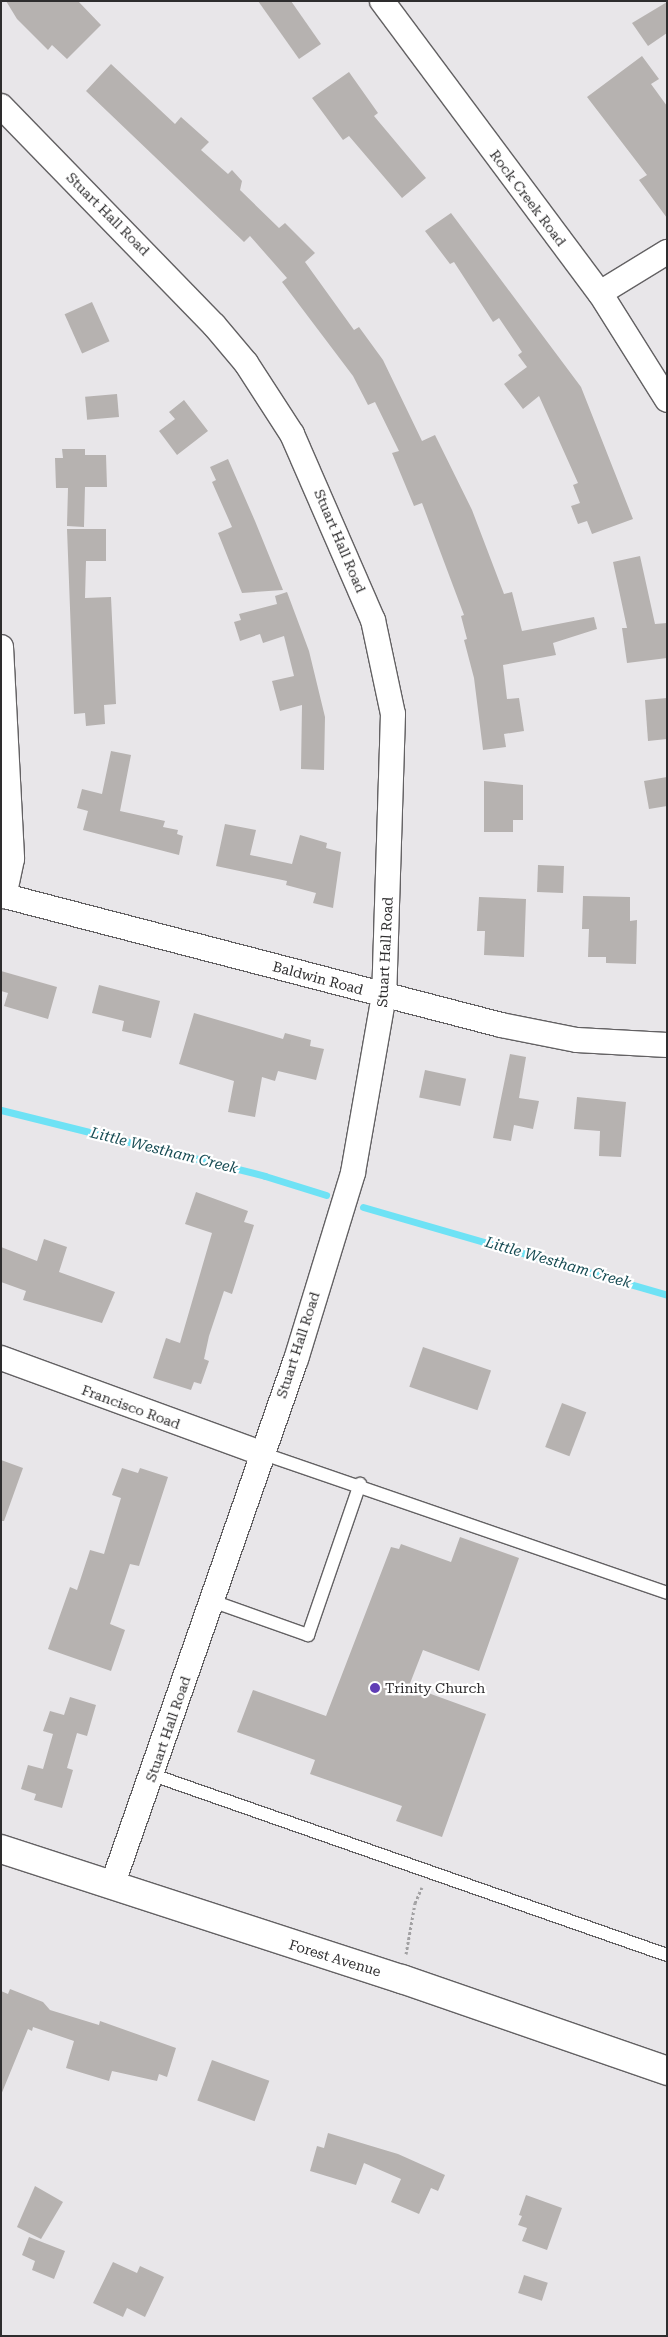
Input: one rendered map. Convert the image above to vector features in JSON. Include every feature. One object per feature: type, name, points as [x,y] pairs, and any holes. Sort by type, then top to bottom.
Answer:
[{"type":"main road","name":"Forest Avenue","points":[[1,1849],[402,1979],[667,2071]]},
{"type":"street","name":"Rock Creek Road","points":[[382,1],[600,293],[667,400]]},
{"type":"street","name":"Stuart Hall Road","points":[[1,106],[163,268],[246,362],[292,434],[330,516],[373,620],[393,714],[384,995],[354,1173],[296,1359],[261,1453],[153,1775],[112,1886]]},
{"type":"street","points":[[600,293],[667,252]]},
{"type":"street","points":[[1,647],[12,858],[3,895]]},
{"type":"street","name":"Baldwin Road","points":[[3,895],[384,995],[577,1040],[667,1045]]},
{"type":"street","name":"Francisco Road","points":[[1,1358],[261,1453]]},
{"type":"lane","points":[[261,1453],[360,1484],[667,1593]]},
{"type":"lane","points":[[212,1601],[308,1635],[360,1484]]},
{"type":"lane","points":[[153,1775],[431,1869],[667,1955]]},
{"type":"path","points":[[402,1979],[415,1903],[431,1869]]},
{"type":"building","points":[[6,1],[78,1],[101,25],[67,59],[52,45],[48,50],[17,19]]},
{"type":"building","points":[[258,1],[291,1],[321,44],[299,59]]},
{"type":"building","points":[[667,2],[667,33],[648,46],[632,23]]},
{"type":"building","points":[[642,56],[659,79],[651,84],[667,106],[667,218],[639,180],[647,175],[587,97]]},
{"type":"building","points":[[111,64],[175,124],[181,117],[209,142],[201,150],[228,174],[232,170],[242,181],[240,190],[279,228],[285,223],[315,253],[305,262],[354,330],[359,327],[383,360],[422,441],[435,435],[472,510],[504,594],[512,592],[522,631],[594,617],[597,629],[553,643],[556,655],[503,665],[507,699],[519,698],[524,731],[504,734],[506,747],[483,750],[474,678],[464,640],[467,639],[461,616],[464,615],[422,503],[414,506],[392,453],[399,451],[375,402],[368,405],[353,376],[282,282],[287,278],[250,236],[244,242],[86,91]]},
{"type":"building","points":[[349,72],[378,113],[374,116],[426,178],[402,198],[349,136],[343,140],[312,98]]},
{"type":"building","points":[[451,213],[581,387],[633,519],[592,534],[587,521],[578,524],[571,506],[580,503],[573,485],[578,483],[539,396],[523,409],[504,384],[527,367],[518,355],[522,352],[499,318],[493,322],[454,262],[450,264],[425,231]]},
{"type":"building","points":[[92,302],[109,341],[82,353],[65,314]]},
{"type":"building","points":[[117,394],[119,417],[87,420],[85,397]]},
{"type":"building","points":[[184,400],[208,431],[177,455],[159,431],[175,419],[169,412]]},
{"type":"building","points":[[62,449],[85,449],[85,455],[106,455],[107,487],[85,487],[84,527],[67,526],[68,488],[56,488],[55,458],[63,458]]},
{"type":"building","points":[[228,459],[283,590],[242,593],[218,533],[232,527],[212,482],[216,480],[210,467]]},
{"type":"building","points":[[67,529],[106,529],[106,561],[86,561],[85,598],[111,597],[116,704],[104,705],[105,724],[86,726],[85,713],[74,714]]},
{"type":"building","points":[[640,556],[655,624],[667,623],[667,658],[627,663],[622,628],[627,628],[613,562]]},
{"type":"building","points":[[287,592],[309,651],[325,717],[324,770],[301,769],[302,705],[280,711],[272,681],[294,676],[284,636],[263,643],[260,634],[240,641],[234,622],[241,620],[239,614],[277,604],[275,596]]},
{"type":"building","points":[[667,698],[667,739],[648,741],[645,700]]},
{"type":"building","points":[[111,751],[131,755],[120,811],[165,821],[163,827],[178,830],[177,834],[183,836],[179,855],[83,830],[88,811],[77,808],[82,789],[102,794]]},
{"type":"building","points":[[667,777],[667,806],[649,809],[644,781]]},
{"type":"building","points":[[484,781],[523,785],[523,820],[513,820],[513,832],[484,832]]},
{"type":"building","points":[[225,824],[256,830],[250,855],[292,864],[300,835],[327,843],[326,848],[341,852],[333,908],[313,903],[316,893],[286,885],[287,881],[216,866]]},
{"type":"building","points":[[538,865],[564,866],[563,893],[537,892]]},
{"type":"building","points":[[583,896],[630,897],[630,921],[637,920],[636,964],[606,963],[606,957],[588,957],[589,929],[582,929]]},
{"type":"building","points":[[479,897],[526,899],[524,957],[484,955],[485,931],[477,931]]},
{"type":"building","points":[[1,971],[57,987],[48,1019],[4,1006],[8,993],[1,991]]},
{"type":"building","points":[[99,985],[160,1001],[151,1038],[122,1031],[124,1021],[92,1013]]},
{"type":"building","points":[[194,1013],[283,1039],[285,1033],[311,1040],[310,1046],[324,1049],[316,1080],[278,1071],[275,1081],[262,1077],[255,1117],[228,1112],[234,1081],[179,1064]]},
{"type":"building","points":[[510,1054],[526,1057],[519,1098],[539,1101],[533,1129],[514,1125],[511,1141],[493,1138]]},
{"type":"building","points":[[425,1070],[466,1079],[460,1106],[419,1097]]},
{"type":"building","points":[[577,1097],[626,1102],[621,1157],[599,1156],[600,1131],[574,1129]]},
{"type":"building","points":[[196,1192],[248,1211],[244,1222],[254,1225],[232,1294],[224,1291],[209,1336],[204,1359],[209,1361],[201,1384],[194,1382],[191,1390],[153,1378],[166,1338],[180,1343],[212,1233],[185,1224]]},
{"type":"building","points":[[44,1239],[67,1247],[59,1272],[115,1292],[102,1323],[23,1300],[26,1291],[1,1282],[1,1247],[37,1261]]},
{"type":"building","points":[[423,1347],[491,1370],[477,1410],[409,1387]]},
{"type":"building","points":[[562,1403],[586,1412],[569,1456],[545,1447]]},
{"type":"building","points":[[1,1460],[23,1468],[4,1521],[1,1521]]},
{"type":"building","points":[[122,1468],[138,1473],[140,1468],[168,1477],[139,1566],[130,1564],[110,1624],[125,1630],[111,1671],[48,1649],[70,1587],[77,1590],[90,1550],[104,1554],[121,1498],[112,1495]]},
{"type":"building","name":"Trinity Church","points":[[460,1537],[519,1558],[479,1671],[423,1650],[409,1686],[486,1714],[442,1837],[396,1821],[402,1806],[310,1774],[315,1760],[237,1732],[253,1690],[326,1716],[391,1547],[399,1549],[401,1544],[451,1562]]},
{"type":"building","points":[[70,1697],[96,1705],[87,1736],[77,1733],[67,1768],[73,1770],[62,1808],[34,1800],[36,1794],[21,1789],[28,1765],[43,1769],[53,1734],[43,1731],[50,1711],[64,1715]]},
{"type":"building","points":[[10,1989],[43,2002],[50,2010],[99,2025],[100,2021],[176,2048],[167,2077],[159,2074],[157,2081],[112,2071],[109,2081],[66,2068],[74,2041],[33,2027],[32,2031],[28,2029],[1,2095],[1,1991],[8,1994]]},
{"type":"building","points":[[212,2060],[269,2081],[255,2121],[197,2100]]},
{"type":"building","points":[[328,2133],[398,2154],[445,2175],[438,2191],[431,2188],[419,2214],[391,2202],[401,2179],[364,2163],[356,2185],[310,2171],[317,2146],[324,2148]]},
{"type":"building","points":[[35,2186],[63,2202],[41,2239],[17,2227]]},
{"type":"building","points":[[526,2195],[562,2208],[547,2250],[522,2241],[527,2228],[518,2225],[522,2216],[519,2215]]},
{"type":"building","points":[[29,2237],[65,2251],[54,2279],[32,2270],[35,2261],[22,2255]]},
{"type":"building","points":[[113,2262],[137,2273],[140,2266],[164,2277],[145,2317],[127,2308],[123,2317],[93,2303]]},
{"type":"building","points":[[524,2275],[548,2283],[542,2301],[518,2293]]},
{"type":"waterway","name":"Little Westham Creek","points":[[1,1110],[265,1176],[326,1195]]},
{"type":"waterway","name":"Little Westham Creek","points":[[363,1207],[667,1295]]},
{"type":"place","name":"Trinity Church","points":[[375,1688]]}]
